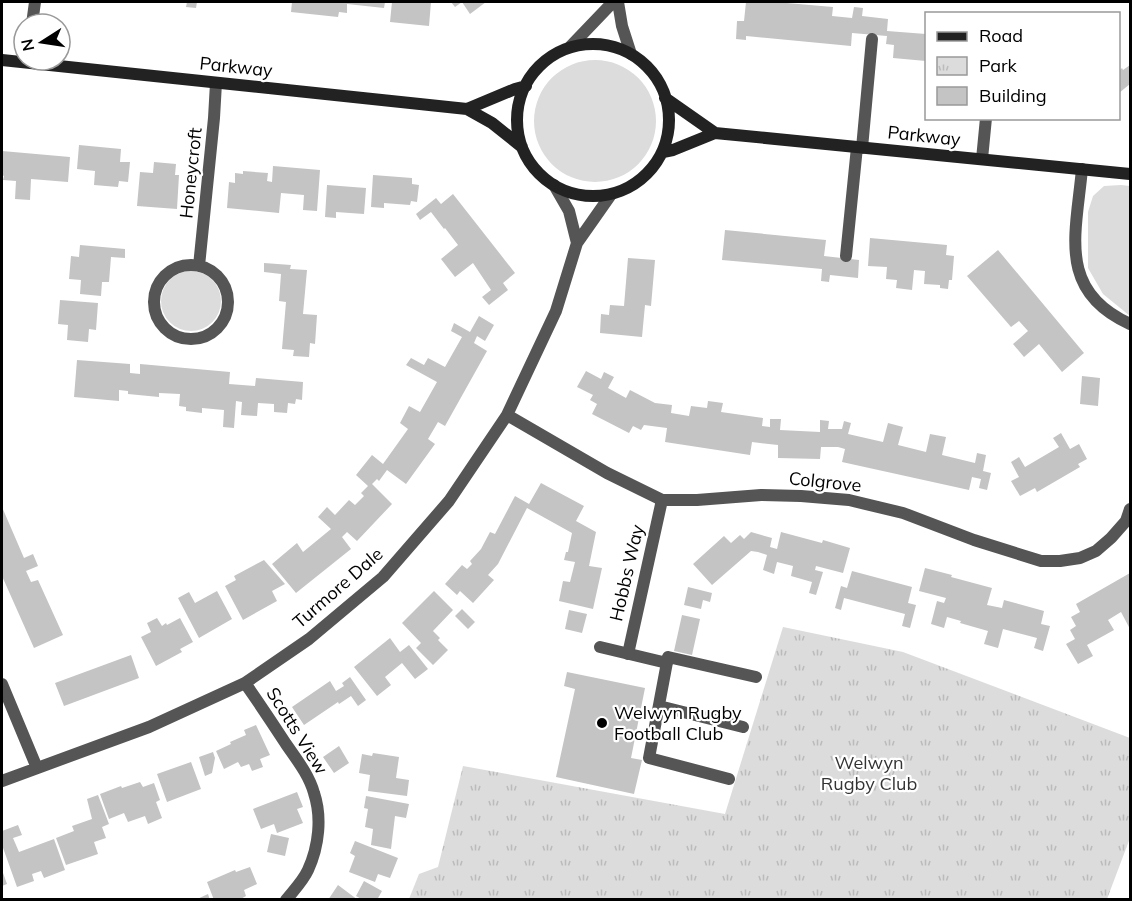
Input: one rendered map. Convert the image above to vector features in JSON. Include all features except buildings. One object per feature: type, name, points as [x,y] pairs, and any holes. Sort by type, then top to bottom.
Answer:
[{"type":"street","points":[[570,47],[613,2]]},
{"type":"street","points":[[618,2],[622,26],[631,54]]},
{"type":"street","points":[[846,256],[872,39]]},
{"type":"street","points":[[595,44],[610,46],[631,54],[642,61],[659,81],[669,105],[669,131],[663,152],[650,171],[631,186],[610,196],[571,193],[554,185],[539,173],[527,157],[519,136],[518,114],[522,92],[534,73],[550,57],[570,47],[595,44]]},
{"type":"street","name":"Parkway","points":[[72,66],[467,109],[492,123],[522,147]]},
{"type":"street","name":"Honeycroft","points":[[199,266],[216,83]]},
{"type":"street","name":"Parkway","points":[[467,109],[526,86]]},
{"type":"street","name":"Parkway","points":[[665,98],[715,133]]},
{"type":"street","points":[[982,159],[986,120]]},
{"type":"street","name":"Parkway","points":[[663,152],[674,150],[715,133],[1131,174]]},
{"type":"street","points":[[1082,170],[1075,248],[1077,266],[1083,281],[1102,308],[1131,324]]},
{"type":"street","points":[[554,185],[569,211],[577,243]]},
{"type":"street","name":"Turmore Dale","points":[[2,781],[149,727],[245,683],[309,639],[383,577],[449,501],[507,414],[556,311],[577,243],[610,196]]},
{"type":"street","points":[[186,265],[199,266],[210,270],[220,279],[226,290],[227,303],[225,315],[219,326],[210,334],[199,338],[187,338],[166,329],[154,309],[154,297],[165,275],[175,268],[186,265]]},
{"type":"street","name":"Colgrove","points":[[507,414],[607,473],[662,500],[761,495],[849,500],[903,513],[1041,561],[1080,558],[1096,551],[1126,521],[1131,510]]},
{"type":"street","name":"Hobbs Way","points":[[628,654],[662,500]]},
{"type":"street","points":[[600,647],[667,663]]},
{"type":"street","points":[[729,779],[649,758],[668,657],[756,677]]},
{"type":"street","name":"Scotts View","points":[[245,683],[306,773],[319,812],[314,853],[308,871],[286,900]]},
{"type":"street","points":[[2,684],[37,768]]},
{"type":"street","points":[[659,706],[743,727]]},
{"type":"green space","points":[[595,60],[618,65],[629,70],[638,78],[646,87],[651,98],[656,121],[651,144],[646,155],[638,164],[629,172],[618,177],[595,182],[572,177],[561,172],[552,164],[544,155],[539,144],[534,121],[539,98],[544,87],[552,78],[561,70],[572,65]]},
{"type":"green space","points":[[1104,186],[1130,186],[1130,316],[1103,294],[1088,268],[1088,212],[1093,196]]},
{"type":"green space","points":[[185,271],[197,271],[208,276],[216,284],[221,301],[219,313],[208,326],[197,331],[185,331],[174,326],[166,318],[161,307],[161,295],[166,284],[174,276]]},
{"type":"green space","name":"Welwyn Rugby Club","points":[[783,627],[903,652],[1130,738],[1130,838],[1107,899],[409,899],[419,874],[438,867],[463,766],[725,814]]},
{"type":"place","name":"Welwyn Rugby Football Club","points":[[602,723]]}]
